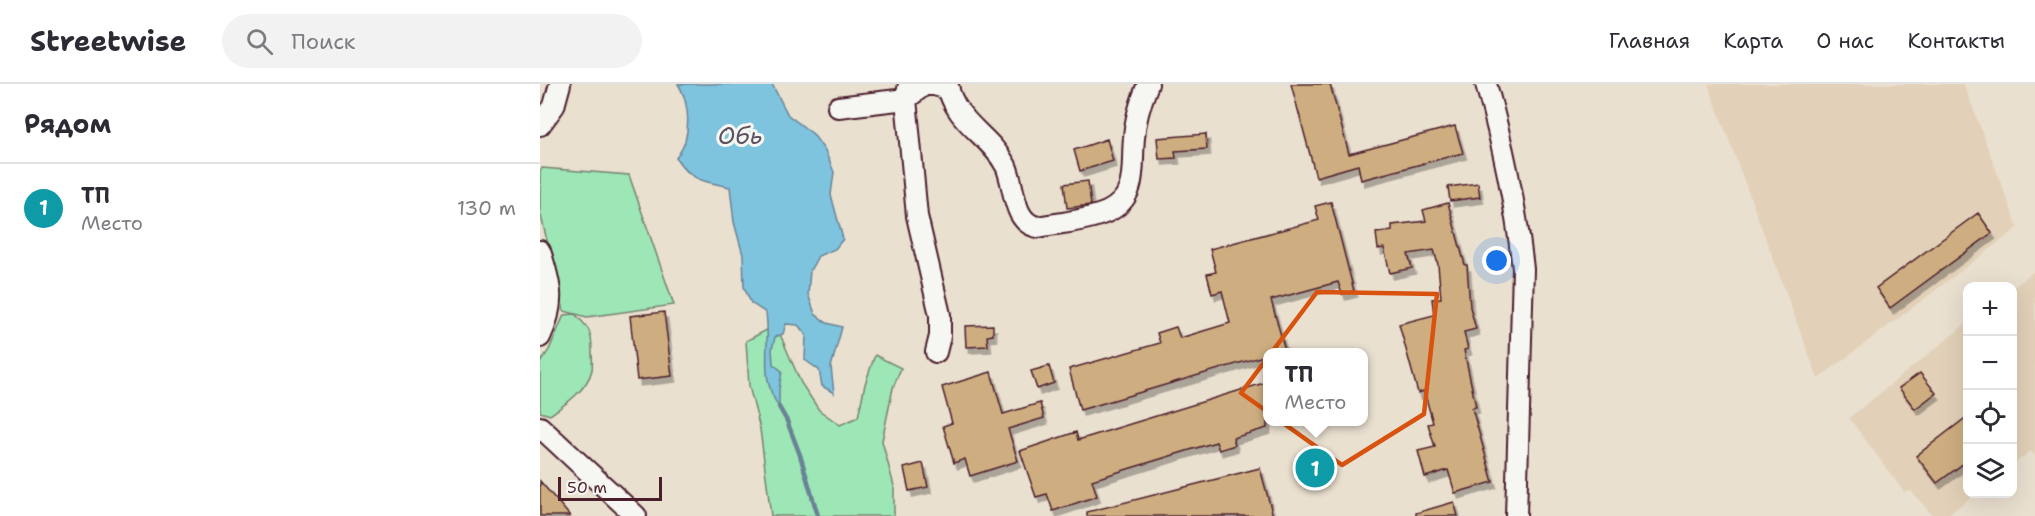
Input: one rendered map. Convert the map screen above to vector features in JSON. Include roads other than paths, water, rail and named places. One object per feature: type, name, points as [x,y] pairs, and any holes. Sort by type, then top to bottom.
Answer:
[{"type":"street","points":[[540,125],[554,106],[560,84]]},
{"type":"street","points":[[838,107],[924,85],[934,84],[948,87],[962,116],[998,153],[1007,168],[1022,218],[1030,226],[1038,227],[1096,215],[1117,205],[1125,198],[1133,173],[1134,137],[1139,109],[1148,84]]},
{"type":"street","points":[[1486,84],[1507,161],[1523,269],[1516,516]]},
{"type":"street","points":[[907,91],[918,216],[940,315],[940,336],[936,352]]},
{"type":"street","points":[[540,251],[550,283],[551,301],[548,320],[540,337]]},
{"type":"street","points":[[540,427],[636,516]]},
{"type":"water","name":"Обь","points":[[678,84],[772,84],[788,115],[813,134],[825,151],[834,172],[831,195],[843,239],[835,249],[818,256],[810,271],[808,294],[815,314],[827,323],[842,327],[831,367],[834,393],[822,386],[819,370],[805,360],[806,335],[798,325],[786,324],[783,334],[775,337],[772,349],[773,364],[782,371],[779,407],[767,373],[766,313],[751,303],[744,287],[743,255],[734,222],[730,187],[706,182],[693,176],[676,158],[683,148],[687,127],[686,104]]},
{"type":"waterway","points":[[779,407],[800,455],[818,516]]},
{"type":"place","name":"ТП","points":[[1315,468]]}]
